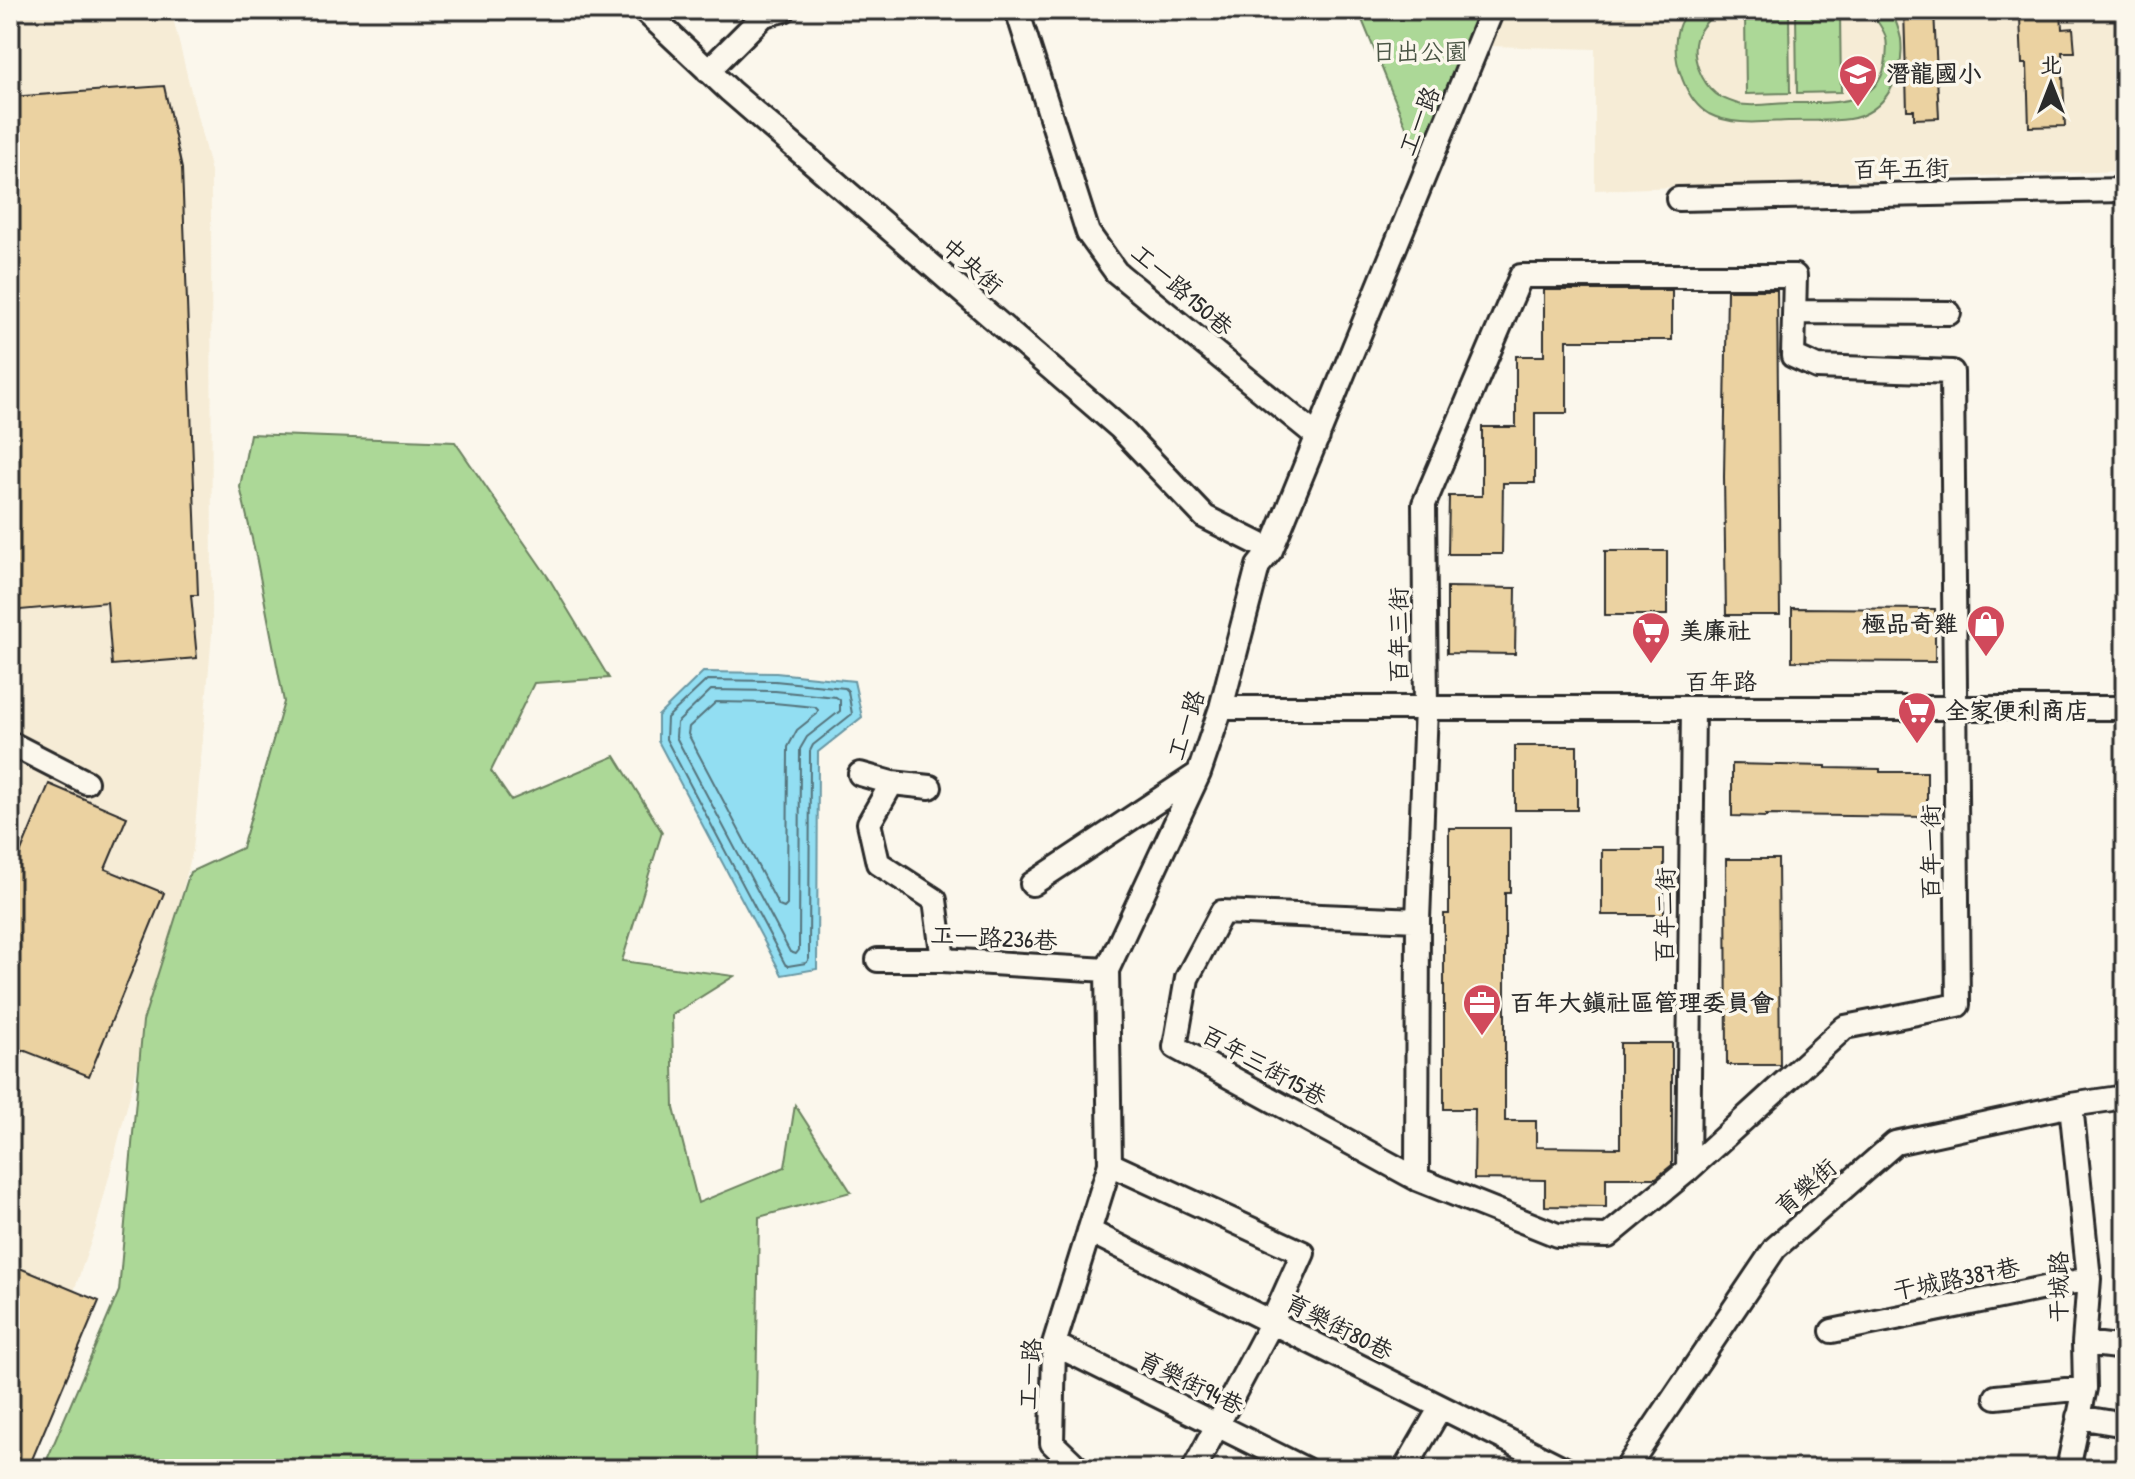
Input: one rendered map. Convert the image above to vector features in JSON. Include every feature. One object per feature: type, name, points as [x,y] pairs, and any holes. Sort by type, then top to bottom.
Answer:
[{"type":"street","name":"中央街","points":[[644,10],[708,71],[1120,428],[1205,517],[1271,550]]},
{"type":"street","name":"工一路150巷","points":[[1017,10],[1088,233],[1116,272],[1318,437]]},
{"type":"street","name":"工一路","points":[[1079,1469],[1052,1443],[1054,1344],[1110,1164],[1107,970],[1199,773],[1221,708],[1258,566],[1271,550],[1492,10]]},
{"type":"street","points":[[708,71],[769,12]]},
{"type":"street","name":"百年五街","points":[[1678,199],[2125,190]]},
{"type":"street","name":"百年三街","points":[[1417,1179],[1418,920],[1426,708],[1424,504],[1521,276],[1795,276],[1795,312]]},
{"type":"street","points":[[1795,312],[1949,313]]},
{"type":"street","name":"百年一街","points":[[1688,1170],[1845,1027],[1958,1005],[1952,372],[1817,367],[1793,356],[1795,312]]},
{"type":"street","name":"百年路","points":[[1221,708],[2125,708]]},
{"type":"street","name":"百年二街","points":[[1688,1170],[1693,708]]},
{"type":"street","points":[[10,743],[86,782]]},
{"type":"street","points":[[1032,884],[1199,773]]},
{"type":"street","points":[[860,774],[892,783],[930,787]]},
{"type":"street","points":[[892,783],[869,823],[878,863],[935,900],[943,960]]},
{"type":"street","name":"百年三街15巷","points":[[1417,1179],[1175,1047],[1187,978],[1222,912],[1418,920]]},
{"type":"street","name":"工一路236巷","points":[[878,960],[943,960],[1107,970]]},
{"type":"street","name":"育樂街","points":[[1626,1469],[1775,1248],[1895,1143],[2071,1105],[2125,1097]]},
{"type":"street","name":"干城路","points":[[2068,1469],[2085,1388],[2084,1343],[2089,1279],[2071,1105]]},
{"type":"street","points":[[1110,1164],[1303,1253],[1272,1322],[1194,1469]]},
{"type":"street","points":[[1417,1179],[1557,1235],[1608,1236],[1688,1170]]},
{"type":"street","name":"育樂街80巷","points":[[1089,1231],[1565,1469]]},
{"type":"street","name":"干城路387巷","points":[[1832,1331],[2089,1279]]},
{"type":"street","points":[[2084,1343],[2125,1348]]},
{"type":"street","name":"育樂街94巷","points":[[1054,1344],[1305,1469]]},
{"type":"street","points":[[1996,1397],[2085,1388]]},
{"type":"street","points":[[1405,1469],[1441,1407]]},
{"type":"street","points":[[2078,1417],[2125,1425]]},
{"type":"shaded area","points":[[10,10],[171,10],[211,172],[212,634],[193,850],[96,1227],[13,1469],[10,1469]]},
{"type":"shaded area","name":"潛龍國小","points":[[1505,10],[2122,10],[2122,171],[1595,190],[1595,49],[1488,46]]},
{"type":"green space","name":"日出公園","points":[[1358,10],[1485,10],[1418,156]]},
{"type":"green space","points":[[1688,10],[1719,10],[1696,39],[1696,61],[1711,89],[1738,104],[1831,102],[1859,97],[1871,90],[1880,80],[1885,65],[1887,42],[1869,10],[1891,10],[1901,39],[1900,65],[1883,100],[1873,109],[1849,119],[1747,122],[1718,118],[1694,100],[1679,69],[1677,34]]},
{"type":"green space","points":[[1789,13],[1790,93],[1746,94],[1745,14]]},
{"type":"green space","points":[[1796,13],[1840,13],[1841,92],[1797,93]]},
{"type":"green space","points":[[250,434],[455,442],[550,580],[609,678],[534,683],[491,771],[511,800],[615,756],[662,832],[622,961],[734,976],[672,1015],[674,1108],[698,1203],[785,1167],[795,1105],[851,1192],[759,1217],[755,1469],[43,1469],[119,1291],[143,1021],[190,872],[242,848],[284,702],[240,487]]},
{"type":"water","points":[[703,672],[776,673],[854,681],[862,717],[818,752],[817,969],[782,975],[658,741],[658,716]]},
{"type":"building","points":[[1904,10],[1934,10],[1939,118],[1914,119],[1914,110],[1907,110]]},
{"type":"building","points":[[2027,10],[2061,10],[2062,29],[2073,28],[2075,52],[2062,52],[2065,126],[2029,127],[2027,64],[2022,64],[2020,17],[2027,16]]},
{"type":"building","points":[[164,86],[182,169],[198,595],[191,595],[197,658],[112,665],[107,602],[10,611],[10,97]]},
{"type":"building","points":[[1544,290],[1672,290],[1672,340],[1567,340],[1567,413],[1535,413],[1535,483],[1503,483],[1502,554],[1448,554],[1449,496],[1482,496],[1482,427],[1516,427],[1516,356],[1544,356]]},
{"type":"building","points":[[1727,290],[1777,290],[1780,615],[1726,615],[1724,477]]},
{"type":"building","points":[[1605,551],[1667,551],[1667,615],[1605,615]]},
{"type":"building","points":[[1447,587],[1516,588],[1515,654],[1447,653]]},
{"type":"building","points":[[1792,608],[1935,609],[1935,662],[1792,661]]},
{"type":"building","points":[[1515,746],[1577,746],[1577,810],[1515,810]]},
{"type":"building","points":[[1732,764],[1927,772],[1927,817],[1732,816]]},
{"type":"building","points":[[49,784],[127,817],[105,869],[164,893],[89,1076],[23,1050],[11,1082],[10,878]]},
{"type":"building","points":[[1449,828],[1510,828],[1510,893],[1505,893],[1505,1121],[1536,1121],[1536,1147],[1620,1148],[1620,1043],[1672,1043],[1672,1165],[1656,1178],[1606,1178],[1606,1207],[1545,1206],[1545,1180],[1474,1179],[1475,1109],[1444,1109],[1444,914],[1449,914]]},
{"type":"building","points":[[1602,850],[1664,850],[1664,915],[1602,915]]},
{"type":"building","points":[[1726,859],[1778,859],[1780,1065],[1727,1065]]},
{"type":"building","points":[[10,1264],[99,1301],[28,1469],[10,1469]]},
{"type":"place","name":"潛龍國小","points":[[1858,108]]},
{"type":"place","name":"極品奇雞","points":[[1986,658]]},
{"type":"place","name":"美廉社","points":[[1651,665]]},
{"type":"place","name":"全家便利商店","points":[[1917,745]]},
{"type":"place","name":"百年大鎮社區管理委員會","points":[[1482,1037]]}]
